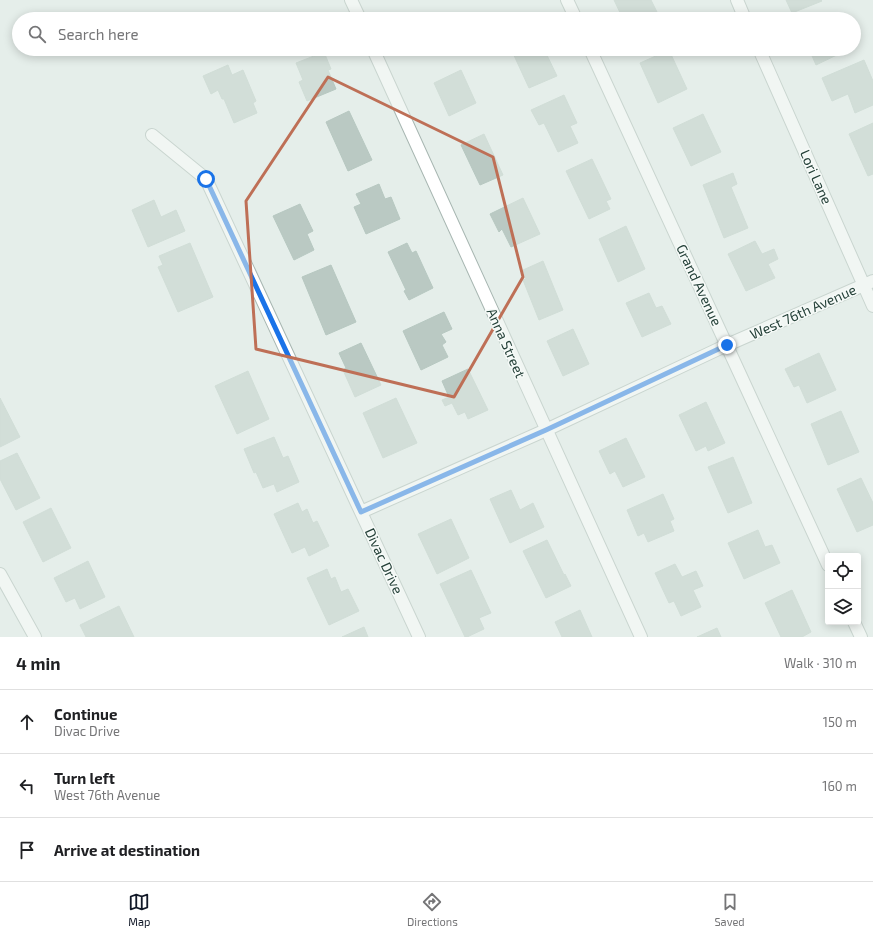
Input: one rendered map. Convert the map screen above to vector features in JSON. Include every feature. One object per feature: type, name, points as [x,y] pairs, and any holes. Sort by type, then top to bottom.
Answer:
[{"type":"street","points":[[351,0],[357,12]]},
{"type":"street","points":[[567,0],[573,12]]},
{"type":"street","points":[[737,0],[742,12]]},
{"type":"street","name":"Anna Street","points":[[376,56],[641,637]]},
{"type":"street","name":"Grand Avenue","points":[[593,56],[825,558]]},
{"type":"street","name":"Lori Lane","points":[[761,56],[868,283],[873,306]]},
{"type":"street","name":"Divac Drive","points":[[152,135],[206,179],[418,637]]},
{"type":"street","name":"West 76th Avenue","points":[[361,512],[546,430],[727,345],[868,283]]},
{"type":"street","points":[[0,574],[35,637]]},
{"type":"street","points":[[855,625],[861,637]]},
{"type":"highlighted area","points":[[328,77],[493,157],[523,277],[454,397],[256,349],[246,201]]},
{"type":"building","points":[[614,0],[651,0],[657,12],[620,12]]},
{"type":"building","points":[[786,0],[822,1],[794,12],[792,12]]},
{"type":"building","points":[[314,56],[326,56],[331,69],[328,70],[336,89],[307,101],[299,82],[303,80],[296,63]]},
{"type":"building","points":[[514,56],[547,56],[557,76],[529,88]]},
{"type":"building","points":[[656,56],[672,56],[687,89],[658,103],[640,63]]},
{"type":"building","points":[[812,56],[835,56],[816,65]]},
{"type":"building","points":[[864,60],[873,81],[873,105],[855,113],[848,94],[832,101],[822,78]]},
{"type":"building","points":[[228,65],[232,75],[243,70],[256,101],[253,103],[257,113],[234,123],[224,99],[222,99],[218,90],[211,94],[203,76]]},
{"type":"building","points":[[461,70],[476,103],[449,116],[434,83]]},
{"type":"building","points":[[564,95],[577,123],[570,126],[578,143],[558,152],[544,123],[539,125],[531,110]]},
{"type":"building","points":[[349,111],[372,160],[348,171],[326,122]]},
{"type":"building","points":[[703,114],[721,152],[691,166],[673,128]]},
{"type":"building","points":[[873,123],[873,174],[868,176],[849,134]]},
{"type":"building","points":[[484,134],[503,175],[480,185],[461,145]]},
{"type":"building","points":[[592,159],[611,199],[606,201],[610,209],[589,219],[566,171]]},
{"type":"building","points":[[733,173],[737,184],[731,187],[748,228],[724,238],[703,185]]},
{"type":"building","points":[[379,184],[385,199],[391,197],[400,219],[366,234],[354,207],[361,204],[356,194]]},
{"type":"building","points":[[523,198],[540,234],[511,247],[502,229],[499,232],[490,214]]},
{"type":"building","points":[[154,200],[161,217],[176,210],[185,231],[148,247],[132,210]]},
{"type":"building","points":[[300,204],[313,231],[307,234],[314,250],[294,260],[273,216]]},
{"type":"building","points":[[626,226],[645,269],[618,282],[599,239]]},
{"type":"building","points":[[755,241],[762,254],[774,249],[778,259],[768,264],[775,278],[746,291],[728,254]]},
{"type":"building","points":[[190,243],[213,297],[178,312],[158,267],[163,265],[159,256]]},
{"type":"building","points":[[407,243],[412,253],[416,251],[433,288],[409,300],[404,291],[406,290],[388,252]]},
{"type":"building","points":[[543,261],[563,310],[539,320],[523,280],[526,279],[523,270]]},
{"type":"building","points":[[331,265],[356,322],[326,335],[302,277]]},
{"type":"building","points":[[649,293],[656,308],[662,306],[671,324],[642,337],[626,303]]},
{"type":"building","points":[[444,312],[452,329],[441,334],[446,342],[442,345],[448,357],[421,370],[403,331]]},
{"type":"building","points":[[573,329],[589,364],[563,376],[547,341]]},
{"type":"building","points":[[361,343],[381,385],[355,397],[343,370],[346,368],[339,353]]},
{"type":"building","points":[[819,353],[836,390],[807,403],[799,385],[794,387],[785,369]]},
{"type":"building","points":[[468,369],[488,410],[468,419],[465,412],[458,415],[452,403],[445,406],[442,400],[449,397],[442,381]]},
{"type":"building","points":[[248,371],[269,419],[237,434],[215,386]]},
{"type":"building","points":[[0,398],[20,437],[0,447]]},
{"type":"building","points":[[396,398],[417,443],[383,458],[363,413]]},
{"type":"building","points":[[706,402],[725,443],[708,451],[706,446],[696,451],[679,415]]},
{"type":"building","points":[[841,411],[859,452],[828,465],[811,424]]},
{"type":"building","points":[[274,437],[283,458],[288,456],[299,482],[277,492],[274,484],[263,488],[256,472],[254,473],[244,449]]},
{"type":"building","points":[[626,438],[645,477],[623,487],[615,471],[610,474],[599,451]]},
{"type":"building","points":[[17,453],[40,498],[16,510],[0,479],[0,461]]},
{"type":"building","points":[[733,457],[752,503],[728,513],[708,467]]},
{"type":"building","points":[[861,478],[873,503],[873,525],[857,532],[837,489]]},
{"type":"building","points":[[511,490],[520,510],[533,503],[544,527],[510,543],[490,499]]},
{"type":"building","points":[[663,494],[674,519],[670,521],[674,531],[648,542],[644,533],[638,536],[627,510]]},
{"type":"building","points":[[298,503],[302,512],[307,509],[313,523],[317,521],[329,546],[309,556],[305,547],[292,553],[274,514]]},
{"type":"building","points":[[51,508],[71,548],[43,562],[23,522]]},
{"type":"building","points":[[451,519],[469,558],[437,574],[418,534]]},
{"type":"building","points":[[758,530],[765,547],[772,545],[780,563],[744,579],[728,543]]},
{"type":"building","points":[[547,540],[571,586],[546,598],[523,551]]},
{"type":"building","points":[[88,561],[105,597],[80,609],[75,598],[66,602],[54,578]]},
{"type":"building","points":[[675,564],[682,577],[696,571],[703,586],[693,590],[701,607],[681,616],[674,601],[669,603],[655,573]]},
{"type":"building","points":[[327,569],[331,579],[335,577],[341,592],[348,589],[359,611],[329,625],[307,578]]},
{"type":"building","points":[[471,570],[491,613],[479,618],[484,629],[465,637],[440,584]]},
{"type":"building","points":[[792,590],[811,632],[802,637],[781,637],[765,603]]},
{"type":"building","points":[[119,606],[134,637],[86,637],[80,625]]},
{"type":"building","points":[[580,610],[592,637],[562,637],[555,622]]},
{"type":"building","points":[[364,627],[368,637],[342,637]]},
{"type":"building","points":[[717,628],[721,637],[697,637]]},
{"type":"route","points":[[206,179],[361,512],[546,430],[727,345]]}]
